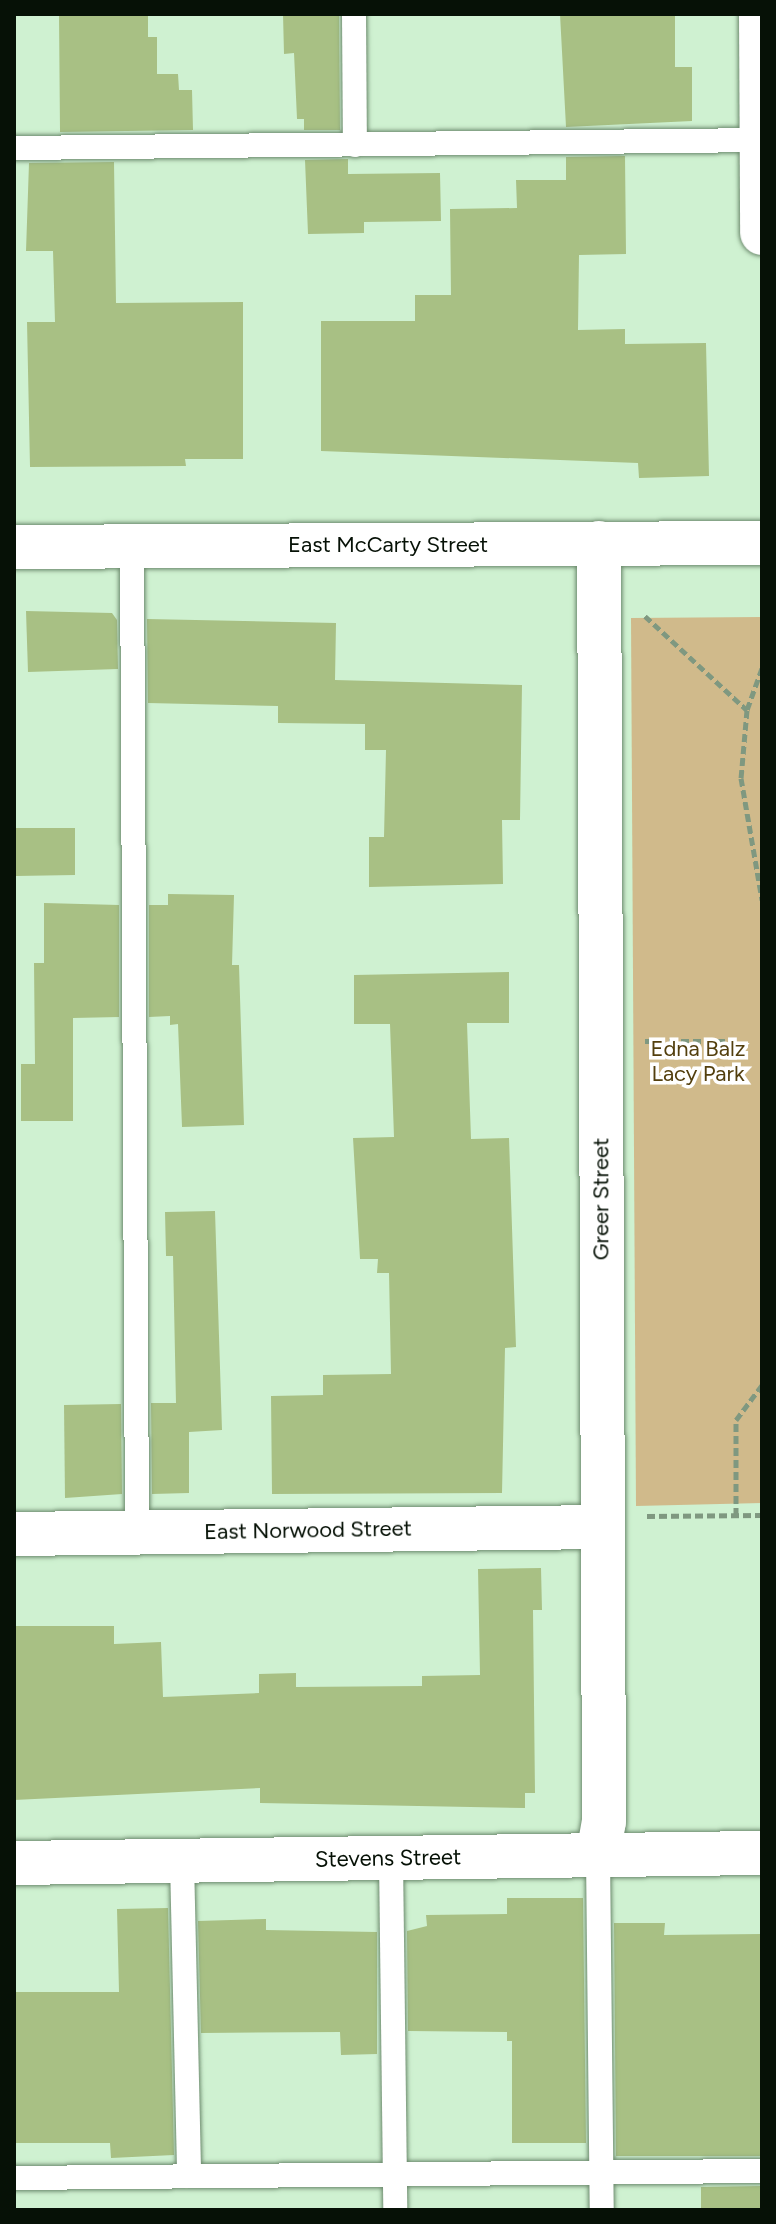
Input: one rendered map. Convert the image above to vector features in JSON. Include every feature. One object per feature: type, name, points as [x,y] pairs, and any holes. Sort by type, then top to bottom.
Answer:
[{"type":"street","points":[[761,14],[762,233]]},
{"type":"street","name":"Greer Street","points":[[598,1855],[604,1822],[599,543]]},
{"type":"street","name":"East McCarty Street","points":[[14,547],[762,543]]},
{"type":"street","name":"East Norwood Street","points":[[14,1534],[603,1527]]},
{"type":"street","name":"Stevens Street","points":[[14,1863],[762,1853]]},
{"type":"lane","points":[[354,14],[355,145]]},
{"type":"lane","points":[[14,148],[762,140]]},
{"type":"lane","points":[[132,546],[137,1532]]},
{"type":"lane","points":[[598,1855],[602,2210]]},
{"type":"lane","points":[[391,1858],[395,2210]]},
{"type":"lane","points":[[182,1861],[189,2176]]},
{"type":"lane","points":[[14,2178],[762,2171]]},
{"type":"path","points":[[640,607],[747,710]]},
{"type":"path","points":[[762,668],[747,710],[741,799],[762,900]]},
{"type":"path","points":[[601,1041],[736,1041]]},
{"type":"path","points":[[736,1515],[736,1420],[762,1385]]},
{"type":"green space","name":"Edna Balz Lacy Park","points":[[762,617],[762,1503],[636,1506],[631,618]]},
{"type":"building","points":[[59,14],[148,14],[148,37],[157,37],[157,74],[178,74],[179,90],[192,90],[193,130],[60,132]]},
{"type":"building","points":[[283,14],[339,14],[340,130],[304,130],[304,119],[297,119],[294,53],[284,54]]},
{"type":"building","points":[[560,14],[675,14],[675,67],[692,67],[692,121],[566,127]]},
{"type":"building","points":[[625,156],[626,254],[579,255],[578,330],[625,329],[625,344],[706,343],[709,476],[639,478],[638,463],[321,451],[321,321],[415,321],[415,295],[451,295],[450,209],[517,208],[516,180],[566,180],[566,157]]},
{"type":"building","points":[[348,159],[348,174],[440,173],[441,221],[364,222],[364,233],[308,234],[305,160]]},
{"type":"building","points":[[114,162],[116,303],[243,302],[243,459],[185,459],[186,466],[30,467],[27,322],[55,322],[53,251],[26,251],[29,163]]},
{"type":"building","points":[[26,611],[112,613],[117,620],[118,669],[28,672]]},
{"type":"building","points":[[147,619],[336,623],[335,680],[522,685],[520,820],[502,820],[503,884],[369,887],[369,837],[384,837],[386,750],[365,750],[365,724],[278,723],[278,706],[148,703]]},
{"type":"building","points":[[16,828],[75,828],[75,875],[16,876]]},
{"type":"building","points":[[168,894],[234,895],[232,965],[239,965],[244,1125],[182,1127],[178,1024],[170,1025],[170,1016],[149,1017],[149,905],[168,905]]},
{"type":"building","points":[[44,903],[119,905],[119,1017],[73,1018],[73,1121],[21,1121],[21,1064],[35,1064],[34,963],[44,963]]},
{"type":"building","points":[[509,972],[509,1023],[467,1023],[471,1139],[509,1138],[516,1347],[505,1348],[502,1493],[272,1494],[271,1396],[323,1395],[323,1375],[391,1374],[389,1273],[377,1273],[378,1259],[360,1259],[353,1138],[394,1137],[390,1024],[354,1024],[354,975]]},
{"type":"building","points":[[215,1211],[222,1430],[189,1432],[189,1493],[152,1494],[151,1403],[176,1403],[173,1256],[166,1256],[165,1212]]},
{"type":"building","points":[[121,1404],[122,1494],[65,1498],[64,1405]]},
{"type":"building","points":[[541,1568],[542,1610],[533,1610],[535,1793],[525,1793],[525,1808],[260,1803],[260,1788],[14,1800],[14,1626],[114,1626],[114,1644],[161,1642],[163,1697],[259,1693],[259,1674],[296,1673],[296,1687],[422,1686],[422,1676],[480,1675],[478,1569]]},
{"type":"building","points":[[507,1898],[583,1898],[586,2143],[512,2143],[512,2041],[507,2041],[507,2032],[408,2031],[407,1931],[427,1926],[426,1915],[507,1914]]},
{"type":"building","points":[[168,1908],[174,2155],[111,2158],[110,2143],[14,2143],[14,1992],[119,1992],[117,1909]]},
{"type":"building","points":[[266,1919],[266,1930],[377,1932],[377,2054],[341,2055],[340,2032],[201,2033],[198,1921]]},
{"type":"building","points":[[614,1923],[665,1923],[664,1935],[762,1934],[762,2156],[616,2156]]},
{"type":"building","points":[[762,2186],[762,2210],[701,2210],[701,2187]]}]
